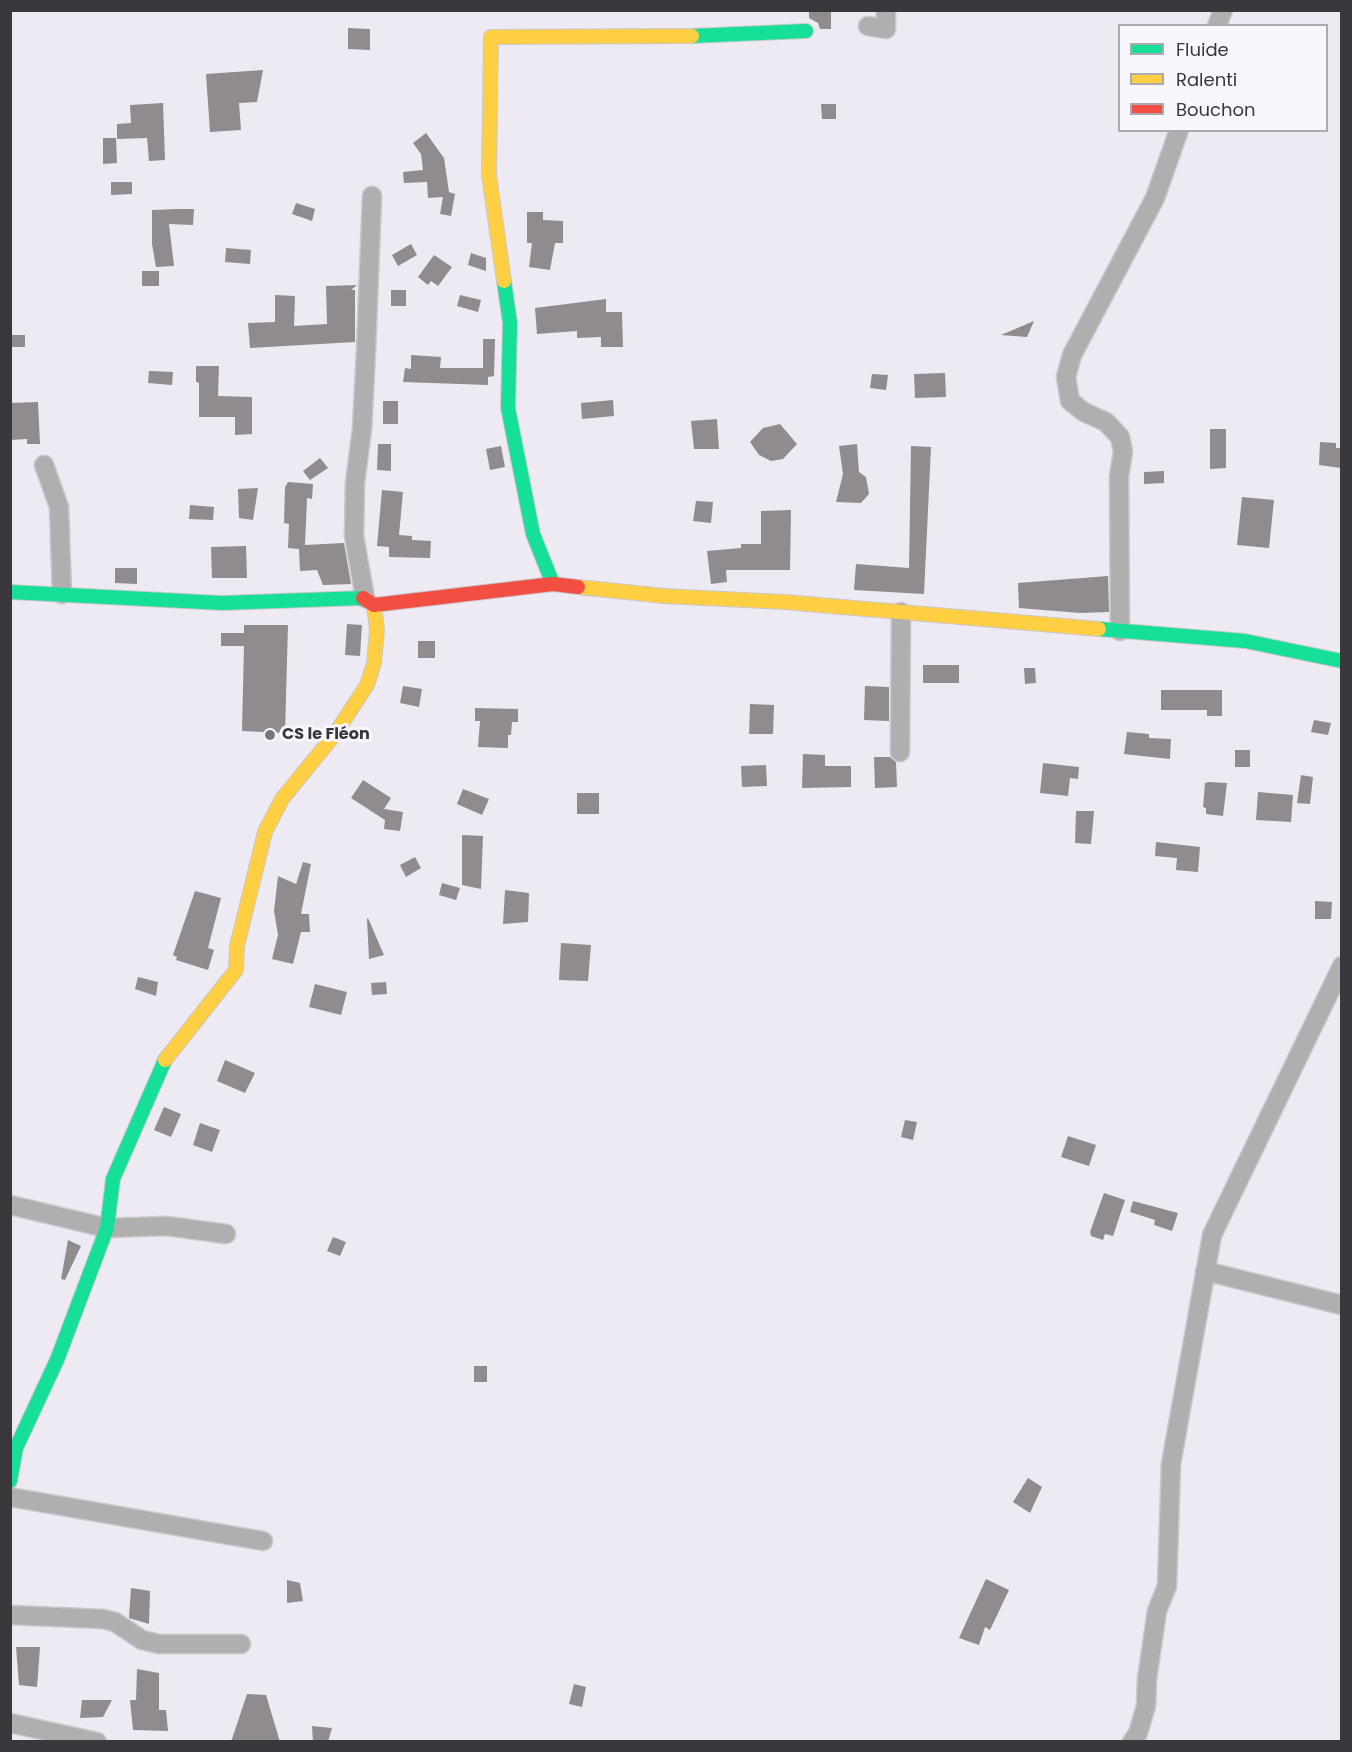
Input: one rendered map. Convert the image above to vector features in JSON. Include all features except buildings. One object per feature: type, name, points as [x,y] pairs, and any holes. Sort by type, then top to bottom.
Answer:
[{"type":"street","points":[[868,26],[886,29],[886,10]]},
{"type":"street","points":[[553,584],[533,534],[508,408],[510,324],[489,175],[491,37],[661,37],[806,31]]},
{"type":"street","points":[[1120,631],[1119,476],[1123,452],[1120,437],[1106,422],[1084,412],[1070,401],[1066,377],[1072,355],[1155,198],[1178,132]]},
{"type":"street","points":[[10,1481],[16,1448],[57,1360],[107,1228],[113,1179],[163,1062],[236,970],[237,946],[251,881],[265,832],[282,799],[335,734],[367,685],[374,663],[377,630],[354,536],[355,483],[364,384],[372,196]]},
{"type":"street","points":[[44,465],[59,507],[62,594]]},
{"type":"street","points":[[10,592],[222,603],[369,602],[553,584],[664,596],[784,602],[1245,641],[1341,661]]},
{"type":"street","points":[[900,752],[901,612]]},
{"type":"street","points":[[1132,1742],[1138,1733],[1146,1706],[1147,1679],[1157,1611],[1167,1586],[1171,1464],[1212,1235],[1341,966]]},
{"type":"street","points":[[10,1205],[107,1228],[167,1226],[226,1233]]},
{"type":"street","points":[[1204,1271],[1341,1305]]},
{"type":"street","points":[[10,1497],[263,1541]]},
{"type":"street","points":[[10,1615],[103,1619],[115,1622],[142,1640],[159,1644],[241,1644]]},
{"type":"street","points":[[10,1723],[97,1742]]},
{"type":"traffic: fast","points":[[692,36],[806,31]]},
{"type":"traffic: fast","points":[[504,281],[510,323],[508,408],[533,534],[553,584]]},
{"type":"traffic: fast","points":[[10,592],[222,603],[363,598]]},
{"type":"traffic: fast","points":[[1099,629],[1245,641],[1342,661]]},
{"type":"traffic: fast","points":[[10,1481],[16,1448],[57,1360],[107,1228],[113,1179],[165,1060]]},
{"type":"traffic: slow","points":[[504,281],[489,175],[491,37],[692,36]]},
{"type":"traffic: slow","points":[[578,587],[664,596],[784,602],[1099,629]]},
{"type":"traffic: slow","points":[[165,1060],[236,970],[237,946],[265,832],[282,799],[335,734],[367,685],[374,663],[377,630],[374,605]]},
{"type":"traffic: jam","points":[[363,598],[374,605],[553,584],[578,587]]},
{"type":"place","name":"CS le Fléon","points":[[270,735]]}]
